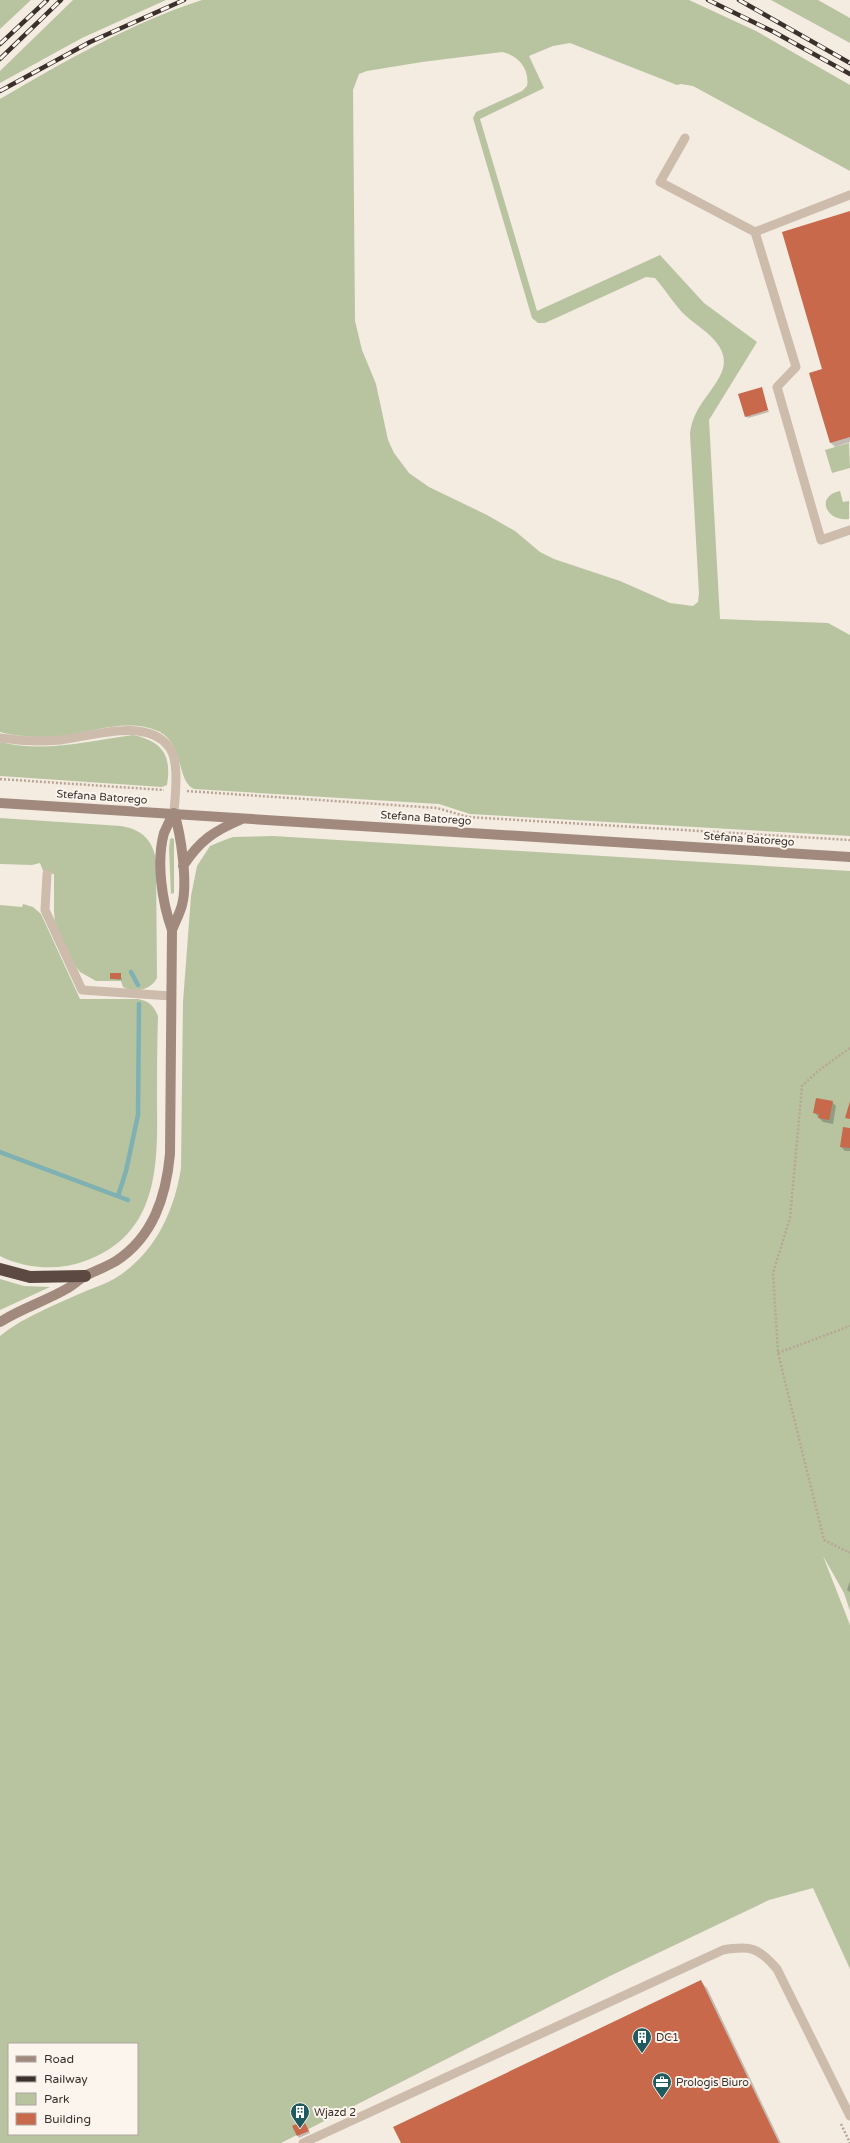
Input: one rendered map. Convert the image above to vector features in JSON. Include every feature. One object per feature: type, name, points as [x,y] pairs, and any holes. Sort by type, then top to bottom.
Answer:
[{"type":"highway","points":[[0,1269],[30,1277],[85,1276]]},
{"type":"street","name":"Stefana Batorego","points":[[0,802],[850,857]]},
{"type":"street","points":[[0,1322],[17,1311],[69,1288],[85,1276],[116,1261],[129,1251],[151,1225],[163,1199],[167,1184],[170,1154],[172,930],[182,905],[183,866],[179,827],[174,813]]},
{"type":"street","points":[[172,930],[163,906],[162,856],[165,832],[174,813]]},
{"type":"street","points":[[183,866],[193,852],[210,835],[244,818]]},
{"type":"lane","points":[[685,138],[660,182],[755,232],[796,367],[777,387],[822,540],[850,530]]},
{"type":"lane","points":[[755,232],[850,195]]},
{"type":"lane","points":[[0,738],[22,742],[61,740],[127,730],[151,734],[170,748],[174,759],[176,790],[174,813]]},
{"type":"lane","points":[[47,874],[45,910],[82,990],[171,996]]},
{"type":"lane","points":[[303,2143],[318,2140],[723,1950],[739,1947],[752,1948],[765,1955],[778,1969],[850,2116]]},
{"type":"path","points":[[0,779],[437,808],[468,817],[850,840]]},
{"type":"path","points":[[850,1048],[818,1071],[802,1086],[790,1218],[773,1273],[778,1353],[824,1540],[850,1553]]},
{"type":"path","points":[[778,1353],[850,1326]]},
{"type":"green space","points":[[0,0],[31,0],[0,29]]},
{"type":"green space","points":[[73,0],[166,0],[82,38],[0,83],[0,71]]},
{"type":"green space","points":[[202,0],[689,0],[756,31],[850,85],[850,171],[693,86],[681,84],[677,85],[570,43],[553,46],[529,56],[544,88],[480,119],[537,311],[660,255],[704,303],[757,342],[709,420],[720,619],[828,623],[850,635],[850,836],[470,814],[439,804],[194,789],[188,785],[177,753],[167,737],[158,731],[147,727],[110,727],[61,736],[46,737],[30,737],[0,732],[0,99],[124,31],[176,9]],"holes":[[[502,52],[518,60],[525,69],[527,74],[527,86],[522,91],[476,112],[473,118],[532,318],[538,323],[545,323],[646,277],[655,278],[682,312],[715,341],[723,356],[724,366],[720,376],[694,417],[690,434],[699,594],[698,602],[693,606],[670,603],[620,581],[554,559],[540,552],[515,531],[487,515],[429,487],[409,473],[394,453],[388,440],[376,384],[362,350],[355,321],[353,90],[359,74],[367,71],[422,62]]]},
{"type":"green space","points":[[771,0],[818,0],[850,18],[850,43]]},
{"type":"green space","points":[[849,443],[850,468],[832,473],[825,450]]},
{"type":"green space","points":[[840,491],[843,502],[849,501],[849,519],[834,517],[826,508],[828,498],[832,494]]},
{"type":"green space","points":[[133,735],[151,741],[163,751],[168,765],[167,785],[162,787],[0,776],[0,742],[17,745],[50,746],[83,743]]},
{"type":"green space","points":[[0,818],[121,826],[140,833],[149,841],[156,860],[157,978],[150,986],[142,990],[132,990],[123,987],[121,981],[96,981],[80,972],[75,965],[55,923],[54,874],[44,873],[40,863],[32,865],[0,864]]},
{"type":"green space","points":[[273,836],[850,871],[850,1611],[844,1593],[823,1556],[850,1625],[850,1969],[813,1888],[769,1900],[612,1975],[281,2143],[0,2143],[0,1336],[31,1316],[114,1279],[140,1258],[151,1245],[167,1217],[178,1185],[181,1168],[183,1002],[191,896],[197,866],[210,846],[233,837]]},
{"type":"green space","points":[[170,839],[174,839],[174,893],[171,894],[169,849]]},
{"type":"green space","points":[[23,904],[33,907],[41,914],[80,999],[138,999],[151,1004],[158,1016],[156,1152],[154,1175],[148,1197],[140,1217],[127,1235],[109,1249],[85,1261],[64,1266],[31,1266],[20,1264],[0,1256],[0,905],[22,907]]},
{"type":"green space","points":[[0,1279],[24,1286],[50,1287],[0,1310]]},
{"type":"building","points":[[850,211],[850,437],[830,443],[809,373],[822,369],[782,232]]},
{"type":"building","points":[[762,387],[768,410],[745,417],[738,394]]},
{"type":"building","points":[[110,973],[121,973],[121,979],[110,979]]},
{"type":"building","points":[[816,1098],[833,1101],[829,1120],[818,1118],[819,1114],[813,1113]]},
{"type":"building","points":[[850,1101],[850,1119],[845,1118]]},
{"type":"building","points":[[843,1127],[850,1128],[850,1148],[840,1147]]},
{"type":"building","name":"DC1","points":[[701,1980],[779,2143],[401,2143],[393,2127]]},
{"type":"building","name":"Wjazd 2","points":[[304,2121],[309,2131],[297,2136],[292,2126]]},
{"type":"waterway","points":[[131,972],[138,985]]},
{"type":"waterway","points":[[118,1196],[126,1171],[138,1115],[139,1004]]},
{"type":"waterway","points":[[0,1152],[128,1200]]},
{"type":"railway","points":[[0,44],[47,0]]},
{"type":"railway","points":[[0,59],[61,0]]},
{"type":"railway","points":[[0,91],[90,42],[184,0]]},
{"type":"railway","points":[[708,0],[774,32],[850,74]]},
{"type":"railway","points":[[739,0],[850,63]]},
{"type":"place","name":"DC1","points":[[642,2054]]},
{"type":"place","name":"Prologis Biuro","points":[[662,2099]]},
{"type":"place","name":"Wjazd 2","points":[[300,2129]]}]
